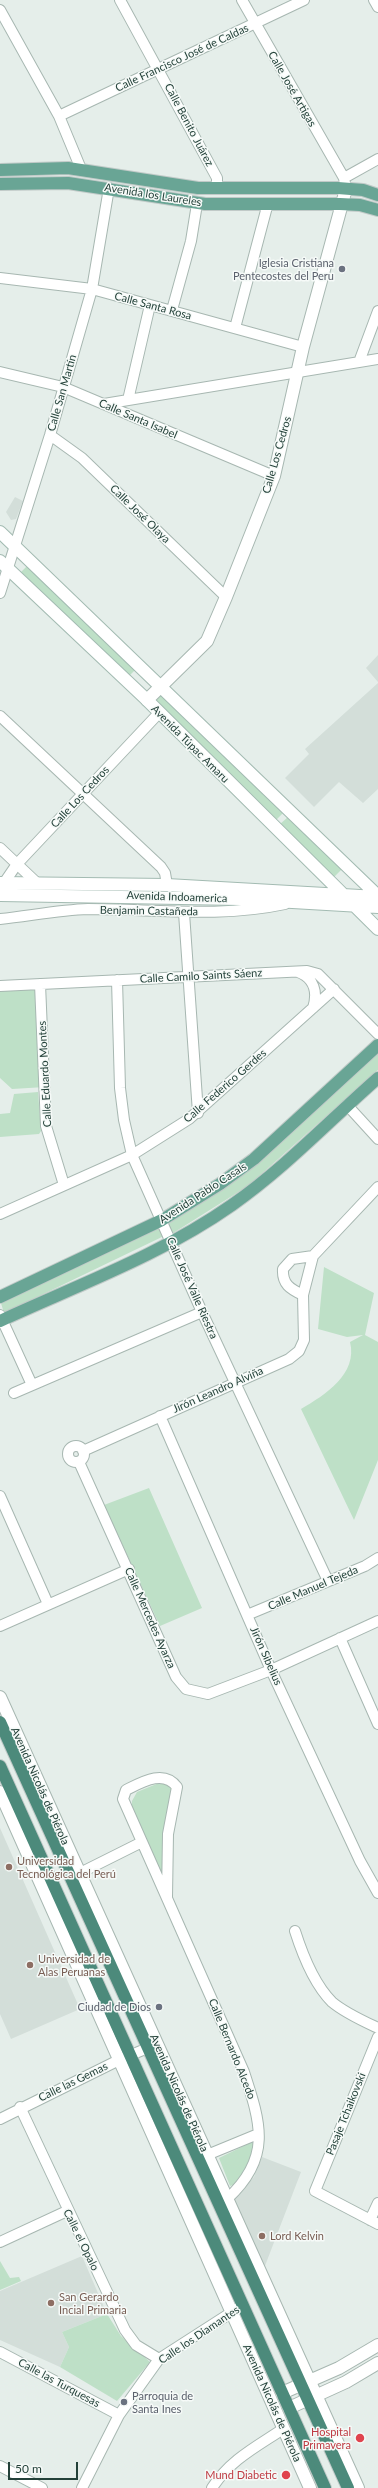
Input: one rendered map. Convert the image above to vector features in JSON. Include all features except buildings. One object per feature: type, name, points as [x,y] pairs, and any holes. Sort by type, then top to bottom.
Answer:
[{"type":"highway","name":"Avenida Nicolás de Piérola","points":[[0,1722],[75,1876],[312,2398],[348,2488]]},
{"type":"highway","name":"Avenida Nicolás de Piérola","points":[[0,1766],[3,1783],[84,1967],[125,2057],[243,2305],[325,2488]]},
{"type":"main road","name":"Avenida los Laureles","points":[[0,170],[81,169],[198,188],[217,189],[343,185],[378,195]]},
{"type":"main road","name":"Avenida los Laureles","points":[[0,184],[68,183],[109,188],[197,204],[340,204],[360,205],[378,210]]},
{"type":"main road","name":"Avenida Pablo Casals","points":[[0,1297],[162,1220],[240,1171],[378,1045]]},
{"type":"main road","points":[[1,1319],[172,1243],[255,1189],[378,1078]]},
{"type":"street","name":"Calle Benito Juárez","points":[[120,0],[217,178],[217,189]]},
{"type":"street","name":"Calle José Artigas","points":[[242,0],[343,185]]},
{"type":"street","name":"Calle Francisco José de Caldas","points":[[59,116],[304,0]]},
{"type":"street","points":[[374,0],[378,7]]},
{"type":"street","points":[[0,10],[59,116],[81,169]]},
{"type":"street","points":[[340,204],[343,185],[378,159]]},
{"type":"street","name":"Calle San Martín","points":[[0,594],[4,565],[15,547],[50,435],[92,289],[109,188]]},
{"type":"street","points":[[235,328],[268,203]]},
{"type":"street","points":[[172,310],[191,240],[197,204]]},
{"type":"street","name":"Calle Los Cedros","points":[[147,700],[207,641],[274,476],[303,347],[340,204]]},
{"type":"street","name":"Calle Santa Rosa","points":[[0,278],[92,289],[303,347]]},
{"type":"street","points":[[128,400],[150,305]]},
{"type":"street","points":[[359,362],[378,311]]},
{"type":"street","points":[[104,404],[378,358]]},
{"type":"street","name":"Calle Santa Isabel","points":[[0,372],[63,387],[274,476]]},
{"type":"street","name":"Calle José Olaya","points":[[50,435],[86,462],[226,597]]},
{"type":"street","name":"Avenida Túpac Amaru","points":[[0,532],[289,812],[378,896]]},
{"type":"street","name":"Avenida Túpac Amaru","points":[[4,565],[147,700],[378,929]]},
{"type":"street","name":"Calle Los Cedros","points":[[2,883],[17,864],[159,713]]},
{"type":"street","points":[[0,716],[84,793],[161,867],[165,873],[167,885]]},
{"type":"street","points":[[274,826],[289,812]]},
{"type":"street","points":[[0,848],[37,883]]},
{"type":"street","name":"Avenida Indoamerica","points":[[2,883],[167,885],[378,896]]},
{"type":"street","name":"Avenida Indoamerica","points":[[0,895],[128,896],[298,901],[378,907]]},
{"type":"street","name":"Benjamin Castañeda","points":[[0,919],[86,909],[184,913],[264,909],[298,901]]},
{"type":"street","points":[[184,913],[198,1113]]},
{"type":"street","points":[[296,971],[312,981],[316,999],[313,1008]]},
{"type":"street","name":"Calle Camilo Saints Sáenz","points":[[0,986],[296,971],[318,974],[378,1034]]},
{"type":"street","name":"Calle José Valle Riestra","points":[[117,980],[120,1088],[124,1120],[132,1155],[202,1312],[328,1581]]},
{"type":"street","name":"Calle Eduardo Montes","points":[[40,984],[46,1126],[64,1186]]},
{"type":"street","name":"Calle Federico Gerdes","points":[[0,1214],[132,1155],[198,1113],[334,989]]},
{"type":"street","points":[[196,1089],[205,1097],[217,1095]]},
{"type":"street","points":[[347,1105],[378,1139]]},
{"type":"street","name":"Jirón Leandro Alviña","points":[[83,1451],[289,1359],[299,1351],[304,1340],[303,1295],[313,1256],[378,1187]]},
{"type":"street","points":[[303,1295],[289,1288],[284,1282],[283,1269],[292,1259],[313,1256]]},
{"type":"street","points":[[14,1393],[202,1312]]},
{"type":"street","points":[[1,1319],[32,1385]]},
{"type":"street","name":"Jirón Sibelius","points":[[160,1416],[271,1670],[360,1861],[378,1894]]},
{"type":"street","points":[[75,1446],[83,1451],[83,1459],[79,1462],[70,1460],[68,1451],[75,1446]]},
{"type":"street","name":"Calle Mercedes Ayarza","points":[[79,1462],[129,1569],[176,1677],[186,1689],[208,1694],[271,1670],[378,1621]]},
{"type":"street","points":[[0,1496],[48,1604]]},
{"type":"street","name":"Calle Manuel Tejeda","points":[[247,1615],[365,1566],[378,1558]]},
{"type":"street","points":[[0,1626],[129,1569]]},
{"type":"street","points":[[340,1638],[374,1704],[378,1724]]},
{"type":"street","name":"Avenida Nicolás de Piérola","points":[[0,1697],[75,1876]]},
{"type":"street","name":"Calle Bernardo Alcedo","points":[[167,1897],[168,1834],[177,1787],[170,1779],[164,1777],[145,1781],[126,1790],[123,1799],[244,2072],[256,2110],[259,2151],[250,2174],[243,2185],[227,2199]]},
{"type":"street","name":"Avenida Nicolás de Piérola","points":[[0,1792],[84,1967]]},
{"type":"street","points":[[75,1876],[142,1842]]},
{"type":"street","points":[[295,1931],[306,1962],[332,2001],[356,2017],[378,2028]]},
{"type":"street","name":"Pasaje Tchaikovski","points":[[374,2222],[315,2191],[378,2037]]},
{"type":"street","name":"Avenida Nicolás de Piérola","points":[[152,2046],[208,2155],[305,2383]]},
{"type":"street","name":"Calle las Gemas","points":[[0,2119],[20,2107],[125,2057],[152,2046]]},
{"type":"street","name":"Avenida Nicolás de Piérola","points":[[125,2057],[232,2311],[310,2488]]},
{"type":"street","name":"Calle el Opalo","points":[[20,2107],[67,2210],[125,2330],[136,2345],[160,2359]]},
{"type":"street","points":[[208,2155],[258,2134]]},
{"type":"street","points":[[374,2222],[378,2203]]},
{"type":"street","points":[[0,2242],[4,2242],[67,2210]]},
{"type":"street","name":"Calle los Diamantes","points":[[82,2488],[119,2415],[160,2359],[243,2305]]},
{"type":"street","points":[[282,2393],[339,2368],[378,2344]]},
{"type":"street","name":"Calle las Turquesas","points":[[0,2352],[119,2415]]},
{"type":"street","points":[[289,2408],[312,2398],[378,2363]]},
{"type":"street","name":"Avenida Nicolás de Piérola","points":[[312,2398],[358,2488]]},
{"type":"street","points":[[212,2488],[222,2472],[235,2460],[283,2429]]},
{"type":"street","points":[[0,2466],[42,2488]]},
{"type":"shaded area","points":[[15,497],[23,501],[16,519],[11,520],[6,512]]},
{"type":"shaded area","points":[[378,655],[378,682],[366,668]]},
{"type":"shaded area","points":[[378,683],[378,789],[363,803],[339,782],[314,807],[285,778],[309,754],[305,749]]},
{"type":"shaded area","name":"Universidad de Alas Peruanas","points":[[0,1828],[80,2009],[11,2039],[0,2014]]},
{"type":"shaded area","name":"Lord Kelvin","points":[[262,2157],[301,2172],[263,2271],[229,2201],[254,2177]]},
{"type":"shaded area","name":"San Gerardo Incial Primaria","points":[[82,2256],[107,2314],[62,2332],[69,2347],[60,2367],[0,2340],[0,2291]]},
{"type":"green space","points":[[29,564],[136,669],[126,679],[19,574]]},
{"type":"green space","points":[[161,695],[283,813],[274,822],[153,703]]},
{"type":"green space","points":[[288,817],[342,869],[333,878],[279,825]]},
{"type":"green space","points":[[38,985],[45,1087],[12,1089],[0,1078],[0,987]]},
{"type":"green space","points":[[378,1048],[378,1070],[248,1186],[170,1235],[164,1221],[240,1177],[256,1165]]},
{"type":"green space","points":[[38,1092],[41,1131],[39,1134],[0,1137],[0,1114],[10,1113],[14,1094]]},
{"type":"green space","points":[[159,1225],[164,1236],[4,1313],[0,1300]]},
{"type":"green space","points":[[324,1267],[374,1293],[365,1335],[378,1342],[378,1460],[354,1520],[301,1409],[320,1397],[338,1382],[349,1364],[351,1353],[350,1342],[363,1335],[347,1337],[318,1329]]},
{"type":"green space","points":[[149,1488],[202,1608],[160,1626],[104,1505]]},
{"type":"green space","points":[[159,1783],[173,1783],[165,1880],[132,1810],[132,1801],[137,1792]]},
{"type":"green space","points":[[252,2142],[256,2146],[241,2182],[230,2186],[219,2158]]},
{"type":"green space","points":[[0,2261],[10,2278],[19,2277],[21,2281],[0,2290]]},
{"type":"green space","points":[[107,2314],[121,2336],[150,2362],[117,2401],[60,2367],[69,2347],[62,2332]]},
{"type":"place","name":"Iglesia Cristiana Pentecostes del Peru","points":[[342,269]]},
{"type":"place","name":"Universidad Tecnológica del Perú","points":[[9,1867]]},
{"type":"place","name":"Universidad de Alas Peruanas","points":[[30,1965]]},
{"type":"place","name":"Ciudad de Dios","points":[[159,2007]]},
{"type":"place","name":"Lord Kelvin","points":[[262,2236]]},
{"type":"place","name":"San Gerardo Incial Primaria","points":[[51,2303]]},
{"type":"place","name":"Parroquia de Santa Ines","points":[[124,2402]]},
{"type":"place","name":"Hospital Primavera","points":[[360,2438]]},
{"type":"place","name":"Mund Diabetic","points":[[286,2475]]}]
